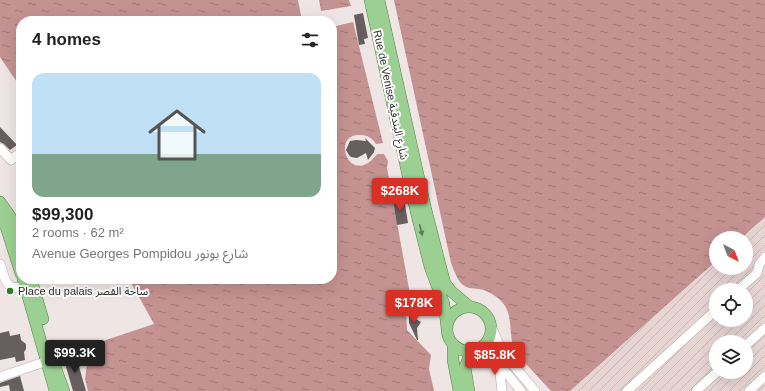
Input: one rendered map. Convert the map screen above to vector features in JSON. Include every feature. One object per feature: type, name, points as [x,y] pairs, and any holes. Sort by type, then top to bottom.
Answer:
[{"type":"main road","name":"Rue de Venise شارع البندقية","points":[[370,0],[413,199],[430,267],[444,304],[447,329]]},
{"type":"main road","name":"Rue de Venise شارع البندقية","points":[[379,0],[426,210],[445,283],[451,291],[470,307]]},
{"type":"main road","points":[[0,202],[16,257]]},
{"type":"main road","points":[[4,217],[16,237]]},
{"type":"main road","points":[[29,284],[50,361],[55,391]]},
{"type":"main road","points":[[470,307],[477,308],[482,311],[490,320],[491,326],[490,337],[487,342],[483,346],[471,351],[458,348],[453,344],[450,340],[447,329],[448,322],[457,311],[470,307]]},
{"type":"main road","points":[[453,344],[453,360],[459,391]]},
{"type":"main road","points":[[469,391],[465,367],[471,351]]},
{"type":"main road","points":[[50,361],[64,391]]},
{"type":"street","points":[[0,148],[11,160],[16,156]]},
{"type":"street","points":[[746,283],[757,273],[757,270],[765,257]]},
{"type":"street","points":[[0,264],[6,283],[9,286],[13,288],[23,284]]},
{"type":"street","points":[[627,391],[709,316]]},
{"type":"street","points":[[491,326],[503,353],[535,391]]},
{"type":"street","points":[[753,339],[765,328]]},
{"type":"street","points":[[471,351],[484,354],[499,365],[521,391]]},
{"type":"street","points":[[0,377],[50,361]]},
{"type":"street","points":[[499,365],[502,391]]},
{"type":"street","points":[[748,391],[765,376]]},
{"type":"street","points":[[696,391],[709,379]]},
{"type":"shaded area","points":[[765,217],[765,391],[570,391],[709,267],[709,275],[753,275],[753,231],[749,231]]},
{"type":"water","points":[[0,0],[298,0],[301,16],[16,16],[16,81],[0,57]]},
{"type":"water","points":[[319,0],[349,0],[351,6],[321,11]]},
{"type":"water","points":[[394,0],[765,0],[765,217],[749,231],[709,231],[709,267],[570,391],[551,391],[515,352],[510,320],[506,307],[496,297],[486,291],[468,288],[463,285],[457,278],[451,263]]},
{"type":"water","points":[[353,22],[383,143],[376,144],[373,140],[364,135],[351,136],[346,142],[345,149],[347,157],[352,163],[359,166],[367,163],[377,154],[384,154],[388,161],[387,168],[410,294],[406,311],[407,330],[431,355],[429,369],[434,391],[88,391],[85,379],[87,364],[82,348],[154,324],[132,284],[337,284],[337,26]]},
{"type":"building","points":[[363,13],[368,38],[364,39],[365,44],[359,45],[354,15]]},
{"type":"building","points":[[0,127],[16,146],[10,150],[0,142]]},
{"type":"building","points":[[365,138],[375,148],[374,152],[368,160],[366,153],[357,158],[351,157],[346,150],[350,141],[366,141]]},
{"type":"building","points":[[404,198],[408,223],[397,225],[393,200]]},
{"type":"building","points":[[409,310],[413,311],[414,318],[421,322],[417,328],[418,340],[409,323]]},
{"type":"building","points":[[9,331],[10,336],[20,334],[21,340],[26,344],[26,349],[24,352],[25,360],[16,362],[15,357],[0,360],[0,333]]},
{"type":"building","points":[[76,356],[86,391],[73,391],[64,360]]},
{"type":"building","points":[[20,376],[24,391],[10,391],[9,385],[0,387],[0,383]]},
{"type":"place","name":"Place du palais ساحة القصر","points":[[10,291]]}]
